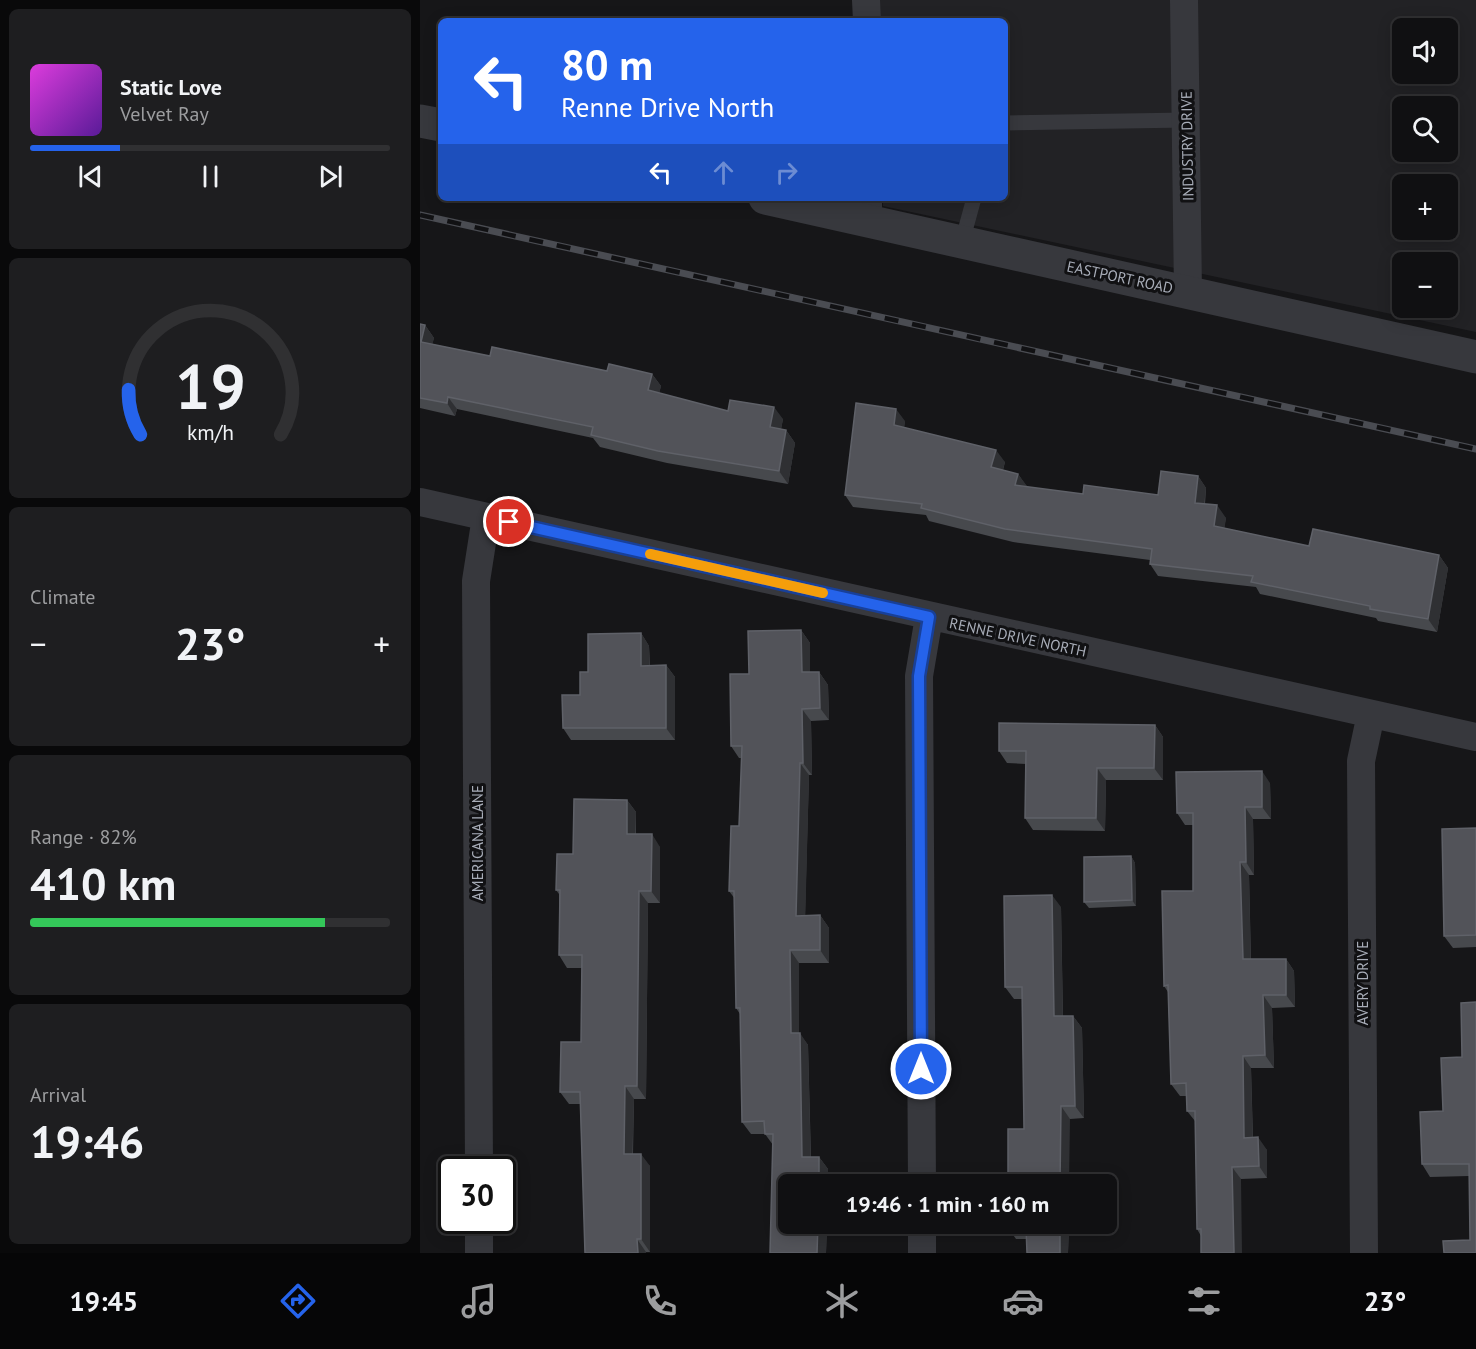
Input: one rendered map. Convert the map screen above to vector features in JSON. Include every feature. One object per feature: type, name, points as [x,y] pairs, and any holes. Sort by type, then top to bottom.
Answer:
[{"type":"street","points":[[866,0],[867,18]]},
{"type":"street","name":"INDUSTRY DRIVE","points":[[1184,0],[1188,292]]},
{"type":"street","points":[[420,121],[438,124]]},
{"type":"street","name":"EASTPORT ROAD","points":[[793,201],[868,209],[962,242],[1476,357]]},
{"type":"street","name":"RENNE DRIVE NORTH","points":[[420,502],[1476,737]]},
{"type":"street","name":"AMERICANA LANE","points":[[479,1156],[476,581],[486,516]]},
{"type":"street","points":[[922,1174],[919,676],[929,617]]},
{"type":"street","name":"AVERY DRIVE","points":[[1364,1253],[1361,761],[1371,714]]},
{"type":"street","points":[[479,1234],[479,1253]]},
{"type":"street","points":[[922,1234],[922,1253]]},
{"type":"lane","points":[[1008,123],[1186,120]]},
{"type":"lane","points":[[962,242],[973,201]]},
{"type":"shaded area","points":[[879,0],[1476,0],[1476,332],[1410,318],[1458,318],[1458,252],[1392,252],[1392,314],[883,206],[883,201],[1008,201],[1008,18],[879,18]]},
{"type":"building","points":[[420,324],[425,325],[421,342],[490,356],[492,347],[607,371],[609,364],[652,374],[648,390],[728,411],[730,400],[774,407],[770,427],[786,430],[779,471],[658,451],[591,435],[593,427],[448,397],[447,403],[420,398]]},
{"type":"building","points":[[856,403],[896,409],[894,425],[996,450],[991,467],[1018,474],[1015,485],[1083,494],[1084,485],[1158,495],[1161,471],[1198,476],[1195,503],[1217,505],[1214,526],[1309,546],[1313,529],[1439,555],[1428,619],[1370,609],[1370,606],[1251,582],[1253,576],[1150,564],[1152,549],[1005,529],[921,508],[922,504],[845,495]]},
{"type":"building","points":[[801,630],[802,672],[819,672],[820,708],[802,709],[803,763],[800,763],[796,916],[820,915],[820,950],[790,950],[791,1033],[800,1033],[802,1157],[819,1157],[819,1174],[778,1174],[778,1234],[818,1234],[817,1253],[770,1253],[773,1134],[765,1134],[764,1121],[742,1122],[740,1008],[736,1008],[734,891],[729,891],[731,826],[739,826],[742,746],[731,746],[730,674],[749,674],[748,631]]},
{"type":"building","points":[[641,633],[641,666],[666,665],[666,728],[563,728],[562,695],[580,695],[580,672],[588,672],[588,634]]},
{"type":"building","points":[[999,723],[1155,725],[1154,768],[1097,768],[1096,818],[1025,818],[1026,751],[999,751]]},
{"type":"building","points":[[1262,771],[1262,807],[1245,807],[1246,862],[1240,862],[1243,959],[1286,959],[1286,995],[1263,995],[1265,1055],[1243,1056],[1244,1138],[1258,1137],[1259,1166],[1232,1167],[1234,1253],[1201,1253],[1201,1229],[1197,1229],[1195,1111],[1187,1111],[1186,1083],[1171,1084],[1168,985],[1164,986],[1162,891],[1193,891],[1193,813],[1177,813],[1176,772]]},
{"type":"building","points":[[574,799],[627,800],[627,834],[652,834],[651,891],[639,891],[637,1086],[625,1086],[624,1154],[641,1154],[641,1239],[637,1239],[638,1253],[585,1253],[580,1092],[560,1092],[561,1042],[581,1042],[582,955],[559,955],[560,890],[556,890],[557,854],[573,854]]},
{"type":"building","points":[[1476,828],[1476,935],[1444,936],[1442,829]]},
{"type":"building","points":[[1131,856],[1132,900],[1084,902],[1084,857]]},
{"type":"building","points":[[1052,895],[1054,1016],[1073,1016],[1075,1106],[1061,1106],[1060,1174],[1008,1174],[1008,1129],[1024,1129],[1022,987],[1005,987],[1004,896]]},
{"type":"building","points":[[1476,1002],[1476,1253],[1444,1253],[1443,1241],[1470,1240],[1469,1164],[1422,1164],[1420,1112],[1443,1111],[1441,1058],[1462,1057],[1461,1003]]},
{"type":"building","points":[[1026,1234],[1060,1234],[1060,1253],[1027,1253]]},
{"type":"railway","points":[[420,215],[1476,449]]},
{"type":"slow traffic","points":[[650,554],[823,593]]},
{"type":"route","points":[[509,522],[929,617],[919,676],[921,1069]]}]
